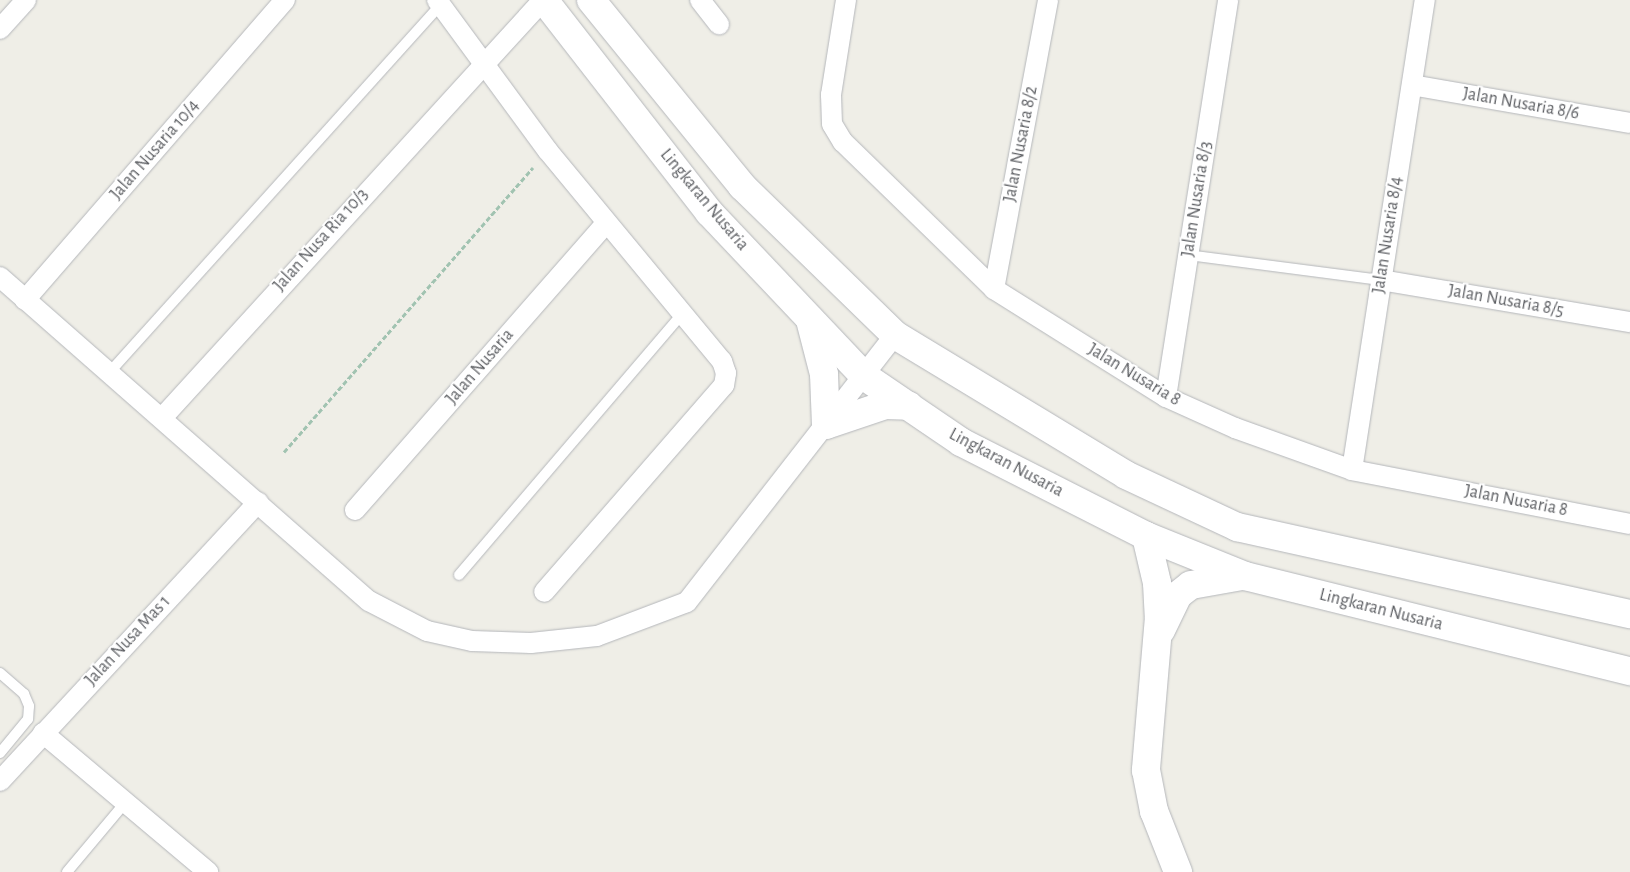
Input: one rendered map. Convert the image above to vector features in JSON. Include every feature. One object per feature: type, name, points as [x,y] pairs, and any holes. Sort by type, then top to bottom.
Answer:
[{"type":"main road","name":"Lingkaran Nusaria","points":[[543,0],[709,212],[864,376],[961,442],[1146,536],[1245,576],[1630,671]]},
{"type":"main road","points":[[591,0],[742,186],[895,335],[1126,475],[1237,527],[1630,614]]},
{"type":"main road","points":[[810,318],[824,374],[826,425],[885,405],[909,406]]},
{"type":"main road","points":[[1146,536],[1157,583],[1157,640],[1146,770],[1154,811],[1178,872]]},
{"type":"main road","points":[[1157,640],[1178,595],[1191,584],[1245,576]]},
{"type":"street","points":[[0,29],[26,0]]},
{"type":"street","name":"Jalan Nusaria 10/4","points":[[25,300],[285,0]]},
{"type":"street","name":"Jalan Nusa Ria 10/3","points":[[162,418],[481,63],[543,0]]},
{"type":"street","points":[[700,0],[719,24]]},
{"type":"street","name":"Jalan Nusaria 8","points":[[846,0],[831,95],[832,124],[844,142],[994,289],[1166,397],[1234,428],[1352,470],[1630,524]]},
{"type":"street","name":"Jalan Nusaria 8/2","points":[[994,289],[1048,0]]},
{"type":"street","name":"Jalan Nusaria 8/3","points":[[1166,397],[1228,0]]},
{"type":"street","name":"Jalan Nusaria 8/4","points":[[1352,470],[1425,0]]},
{"type":"street","points":[[439,2],[481,63],[548,151],[605,224],[722,361],[726,373],[724,386],[544,592]]},
{"type":"street","name":"Jalan Nusaria 8/6","points":[[1412,85],[1630,123]]},
{"type":"street","name":"Jalan Nusaria","points":[[355,510],[605,224]]},
{"type":"street","points":[[0,277],[369,601],[427,631],[472,642],[531,643],[597,636],[687,602],[895,335]]},
{"type":"street","name":"Jalan Nusaria 8/5","points":[[1381,280],[1630,322]]},
{"type":"street","name":"Jalan Nusa Mas 1","points":[[0,781],[258,502]]},
{"type":"street","points":[[43,733],[203,870]]},
{"type":"lane","points":[[109,373],[439,2]]},
{"type":"lane","points":[[1188,255],[1381,280]]},
{"type":"lane","points":[[459,575],[682,316]]},
{"type":"lane","points":[[0,673],[24,694],[29,706],[28,719],[0,753]]},
{"type":"lane","points":[[68,872],[125,803]]},
{"type":"path","points":[[284,452],[548,151]]}]
